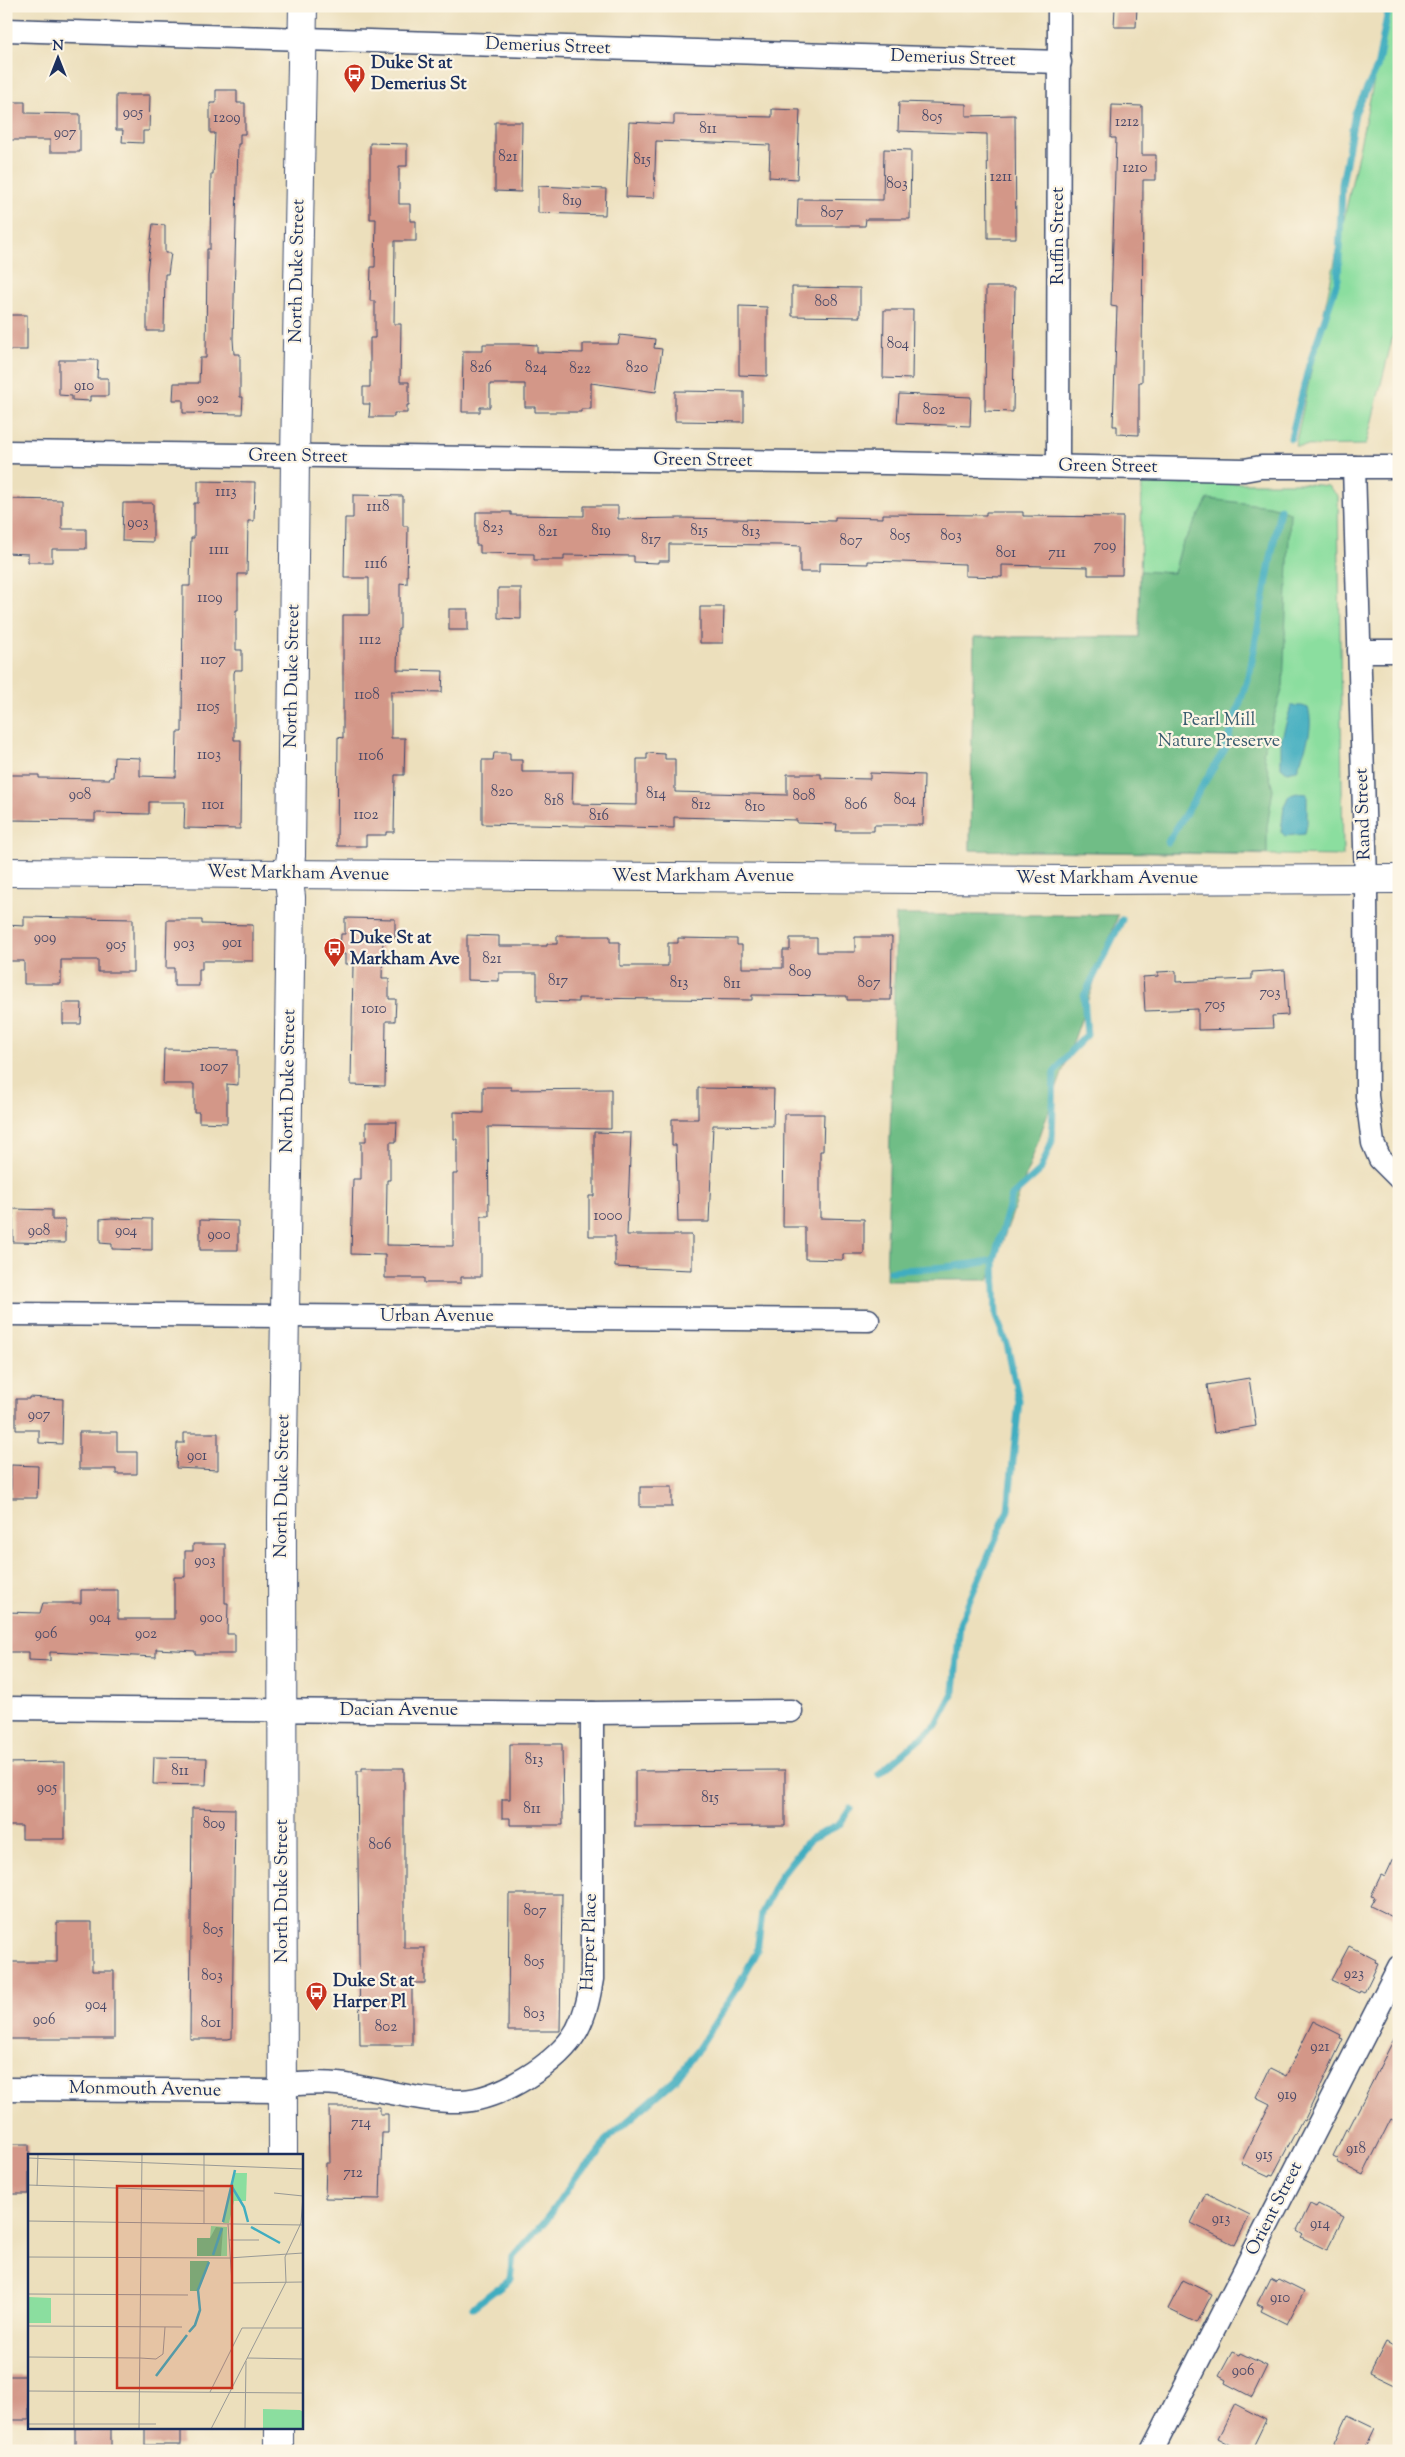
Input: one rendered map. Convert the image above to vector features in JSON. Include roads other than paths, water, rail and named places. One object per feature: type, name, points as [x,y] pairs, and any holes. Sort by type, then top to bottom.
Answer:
[{"type":"main road","name":"North Duke Street","points":[[283,2154],[282,1518],[292,897],[288,874],[291,856],[295,457],[303,6]]},
{"type":"main road","name":"West Markham Avenue","points":[[6,872],[1399,879]]},
{"type":"main road","points":[[279,2430],[279,2451]]},
{"type":"street","name":"Ruffin Street","points":[[1058,466],[1059,6]]},
{"type":"street","name":"Demerius Street","points":[[6,30],[1060,62]]},
{"type":"street","name":"Green Street","points":[[6,452],[1244,470],[1261,467],[1399,467]]},
{"type":"street","name":"Rand Street","points":[[1354,467],[1366,880],[1367,1096],[1373,1143],[1380,1159],[1399,1178]]},
{"type":"street","points":[[1359,651],[1399,652]]},
{"type":"street","name":"Urban Avenue","points":[[6,1314],[868,1320]]},
{"type":"street","name":"Dacian Avenue","points":[[6,1708],[592,1713],[791,1711]]},
{"type":"street","name":"Harper Place","points":[[284,2088],[330,2084],[450,2100],[476,2099],[499,2091],[532,2074],[547,2064],[568,2042],[577,2031],[588,2004],[592,1979],[592,1713]]},
{"type":"street","name":"Orient Street","points":[[1152,2451],[1399,1967]]},
{"type":"street","name":"Monmouth Avenue","points":[[6,2088],[284,2088]]},
{"type":"water","points":[[1291,706],[1308,708],[1310,724],[1308,740],[1297,770],[1287,772],[1281,767],[1281,741]]},
{"type":"water","points":[[1307,794],[1305,834],[1285,836],[1281,832],[1284,806],[1289,795]]},
{"type":"waterway","points":[[1291,438],[1309,365],[1338,279],[1342,184],[1355,113],[1377,68],[1389,6]]},
{"type":"waterway","points":[[1395,6],[1399,8]]},
{"type":"waterway","points":[[1168,842],[1225,749],[1250,671],[1280,509]]},
{"type":"waterway","points":[[879,1774],[936,1725],[954,1691],[960,1623],[1008,1510],[1019,1401],[1007,1344],[996,1317],[994,1260],[1012,1196],[1040,1171],[1052,1141],[1054,1073],[1070,1052],[1087,1035],[1084,996],[1122,920]]},
{"type":"waterway","points":[[890,1271],[955,1266],[994,1260]]},
{"type":"waterway","points":[[473,2307],[510,2279],[513,2257],[546,2220],[577,2175],[598,2155],[605,2141],[676,2079],[735,1992],[757,1951],[762,1913],[780,1876],[810,1839],[839,1825],[850,1808]]},
{"type":"place","name":"Duke St at Demerius St","points":[[355,93]]},
{"type":"place","name":"Duke St at Markham Ave","points":[[334,968]]},
{"type":"place","name":"Duke St at Harper Pl","points":[[317,2011]]},
{"type":"park label","name":"Pearl Mill Nature Preserve","points":[[1219,731]]}]
